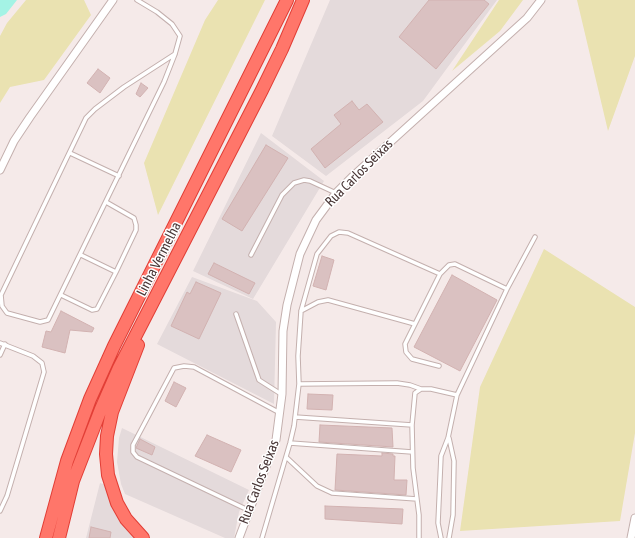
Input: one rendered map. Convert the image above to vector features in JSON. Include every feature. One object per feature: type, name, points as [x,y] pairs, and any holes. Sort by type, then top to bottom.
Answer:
[{"type":"highway","name":"Linha Vermelha","points":[[46,538],[67,461],[90,399],[132,311],[281,15],[287,0]]},
{"type":"highway","name":"Linha Vermelha","points":[[59,538],[74,481],[101,409],[125,355],[266,84],[303,0]]},
{"type":"highway","points":[[143,538],[120,509],[112,488],[107,466],[106,448],[108,425],[124,380],[163,282]]},
{"type":"street","points":[[0,170],[14,141],[30,116],[113,0]]},
{"type":"street","name":"Rua Carlos Seixas","points":[[239,538],[248,510],[276,440],[281,413],[283,331],[300,254],[316,220],[336,193],[527,18],[541,0]]},
{"type":"street","points":[[631,538],[635,518]]},
{"type":"lane","points":[[137,0],[156,12],[177,30],[180,36],[175,54],[164,82],[48,320],[44,322],[11,315],[4,310],[1,295],[70,153],[81,126],[95,109],[149,69],[175,54]]},
{"type":"lane","points":[[70,153],[119,176]]},
{"type":"lane","points":[[251,255],[282,195],[294,183],[300,180],[310,181],[336,193]]},
{"type":"lane","points":[[61,295],[92,310],[97,309],[116,272],[136,230],[136,224],[134,218],[106,202]]},
{"type":"lane","points":[[262,538],[290,443],[299,384],[298,356],[301,311],[317,254],[331,236],[339,232],[348,232],[440,274]]},
{"type":"lane","points":[[441,538],[438,523],[441,456],[448,438],[457,395],[507,289],[535,237]]},
{"type":"lane","points":[[81,255],[116,272]]},
{"type":"lane","points":[[439,366],[412,359],[406,352],[405,344],[440,274],[449,265],[455,264],[507,289]]},
{"type":"lane","points":[[301,311],[318,302],[328,300],[415,324]]},
{"type":"lane","points":[[236,314],[259,380],[282,394]]},
{"type":"lane","points":[[0,343],[38,360],[42,363],[44,372],[7,496],[0,511]]},
{"type":"lane","points":[[0,355],[5,344]]},
{"type":"lane","points":[[248,510],[137,458],[133,452],[133,445],[174,368],[184,366],[194,367],[281,413]]},
{"type":"lane","points":[[299,384],[396,383],[457,395]]},
{"type":"lane","points":[[419,538],[412,452],[412,425],[415,393],[421,389]]},
{"type":"lane","points":[[295,417],[412,425]]},
{"type":"lane","points":[[448,438],[454,461],[453,515],[449,538]]},
{"type":"lane","points":[[290,443],[412,452]]},
{"type":"lane","points":[[286,457],[316,486],[332,493],[417,499]]},
{"type":"shaded area","points":[[26,0],[84,0],[91,15],[44,80],[10,87],[0,103],[0,36],[7,23]]},
{"type":"shaded area","points":[[218,0],[265,0],[158,215],[144,163],[205,20]]},
{"type":"shaded area","points":[[330,0],[497,0],[423,101],[326,176],[272,136]]},
{"type":"shaded area","points":[[499,0],[523,0],[500,31],[452,71]]},
{"type":"shaded area","points":[[577,0],[635,0],[635,56],[608,131]]},
{"type":"shaded area","points":[[261,133],[324,181],[253,299],[193,271]]},
{"type":"shaded area","points":[[544,249],[635,307],[635,433],[620,521],[460,531],[480,387]]},
{"type":"shaded area","points":[[192,277],[257,301],[276,322],[274,404],[157,344]]},
{"type":"shaded area","points":[[122,428],[249,490],[239,512],[234,538],[225,538],[125,494],[121,484],[117,462],[119,438]]},
{"type":"shaded area","points":[[100,483],[106,485],[124,525],[134,538],[86,538]]},
{"type":"water","points":[[0,0],[17,0],[6,14],[0,17]]},
{"type":"building","points":[[429,0],[484,0],[489,4],[436,69],[399,37]]},
{"type":"building","points":[[98,69],[110,78],[100,93],[87,83]]},
{"type":"building","points":[[141,83],[148,88],[140,97],[136,94]]},
{"type":"building","points":[[352,101],[359,110],[367,104],[383,122],[325,168],[311,149],[341,124],[334,115]]},
{"type":"building","points":[[266,145],[288,158],[242,231],[222,219]]},
{"type":"building","points":[[322,256],[334,260],[326,290],[313,286]]},
{"type":"building","points":[[214,263],[255,283],[249,294],[208,274]]},
{"type":"building","points":[[452,275],[497,300],[460,371],[414,347]]},
{"type":"building","points":[[196,282],[221,293],[199,339],[171,326],[187,292],[190,294]]},
{"type":"building","points":[[61,311],[94,328],[92,332],[70,330],[65,353],[42,347],[46,331],[51,332]]},
{"type":"building","points":[[174,382],[186,388],[176,407],[165,401]]},
{"type":"building","points":[[308,394],[333,395],[332,410],[307,409]]},
{"type":"building","points":[[320,425],[392,428],[393,447],[319,442]]},
{"type":"building","points":[[207,435],[241,450],[231,472],[195,456]]},
{"type":"building","points":[[140,439],[155,447],[152,455],[136,448]]},
{"type":"building","points":[[382,453],[393,454],[393,456],[395,456],[394,480],[407,480],[406,495],[335,490],[337,454],[382,456]]},
{"type":"building","points":[[325,506],[403,509],[402,524],[325,519]]},
{"type":"building","points":[[91,527],[111,532],[110,538],[89,538]]}]
